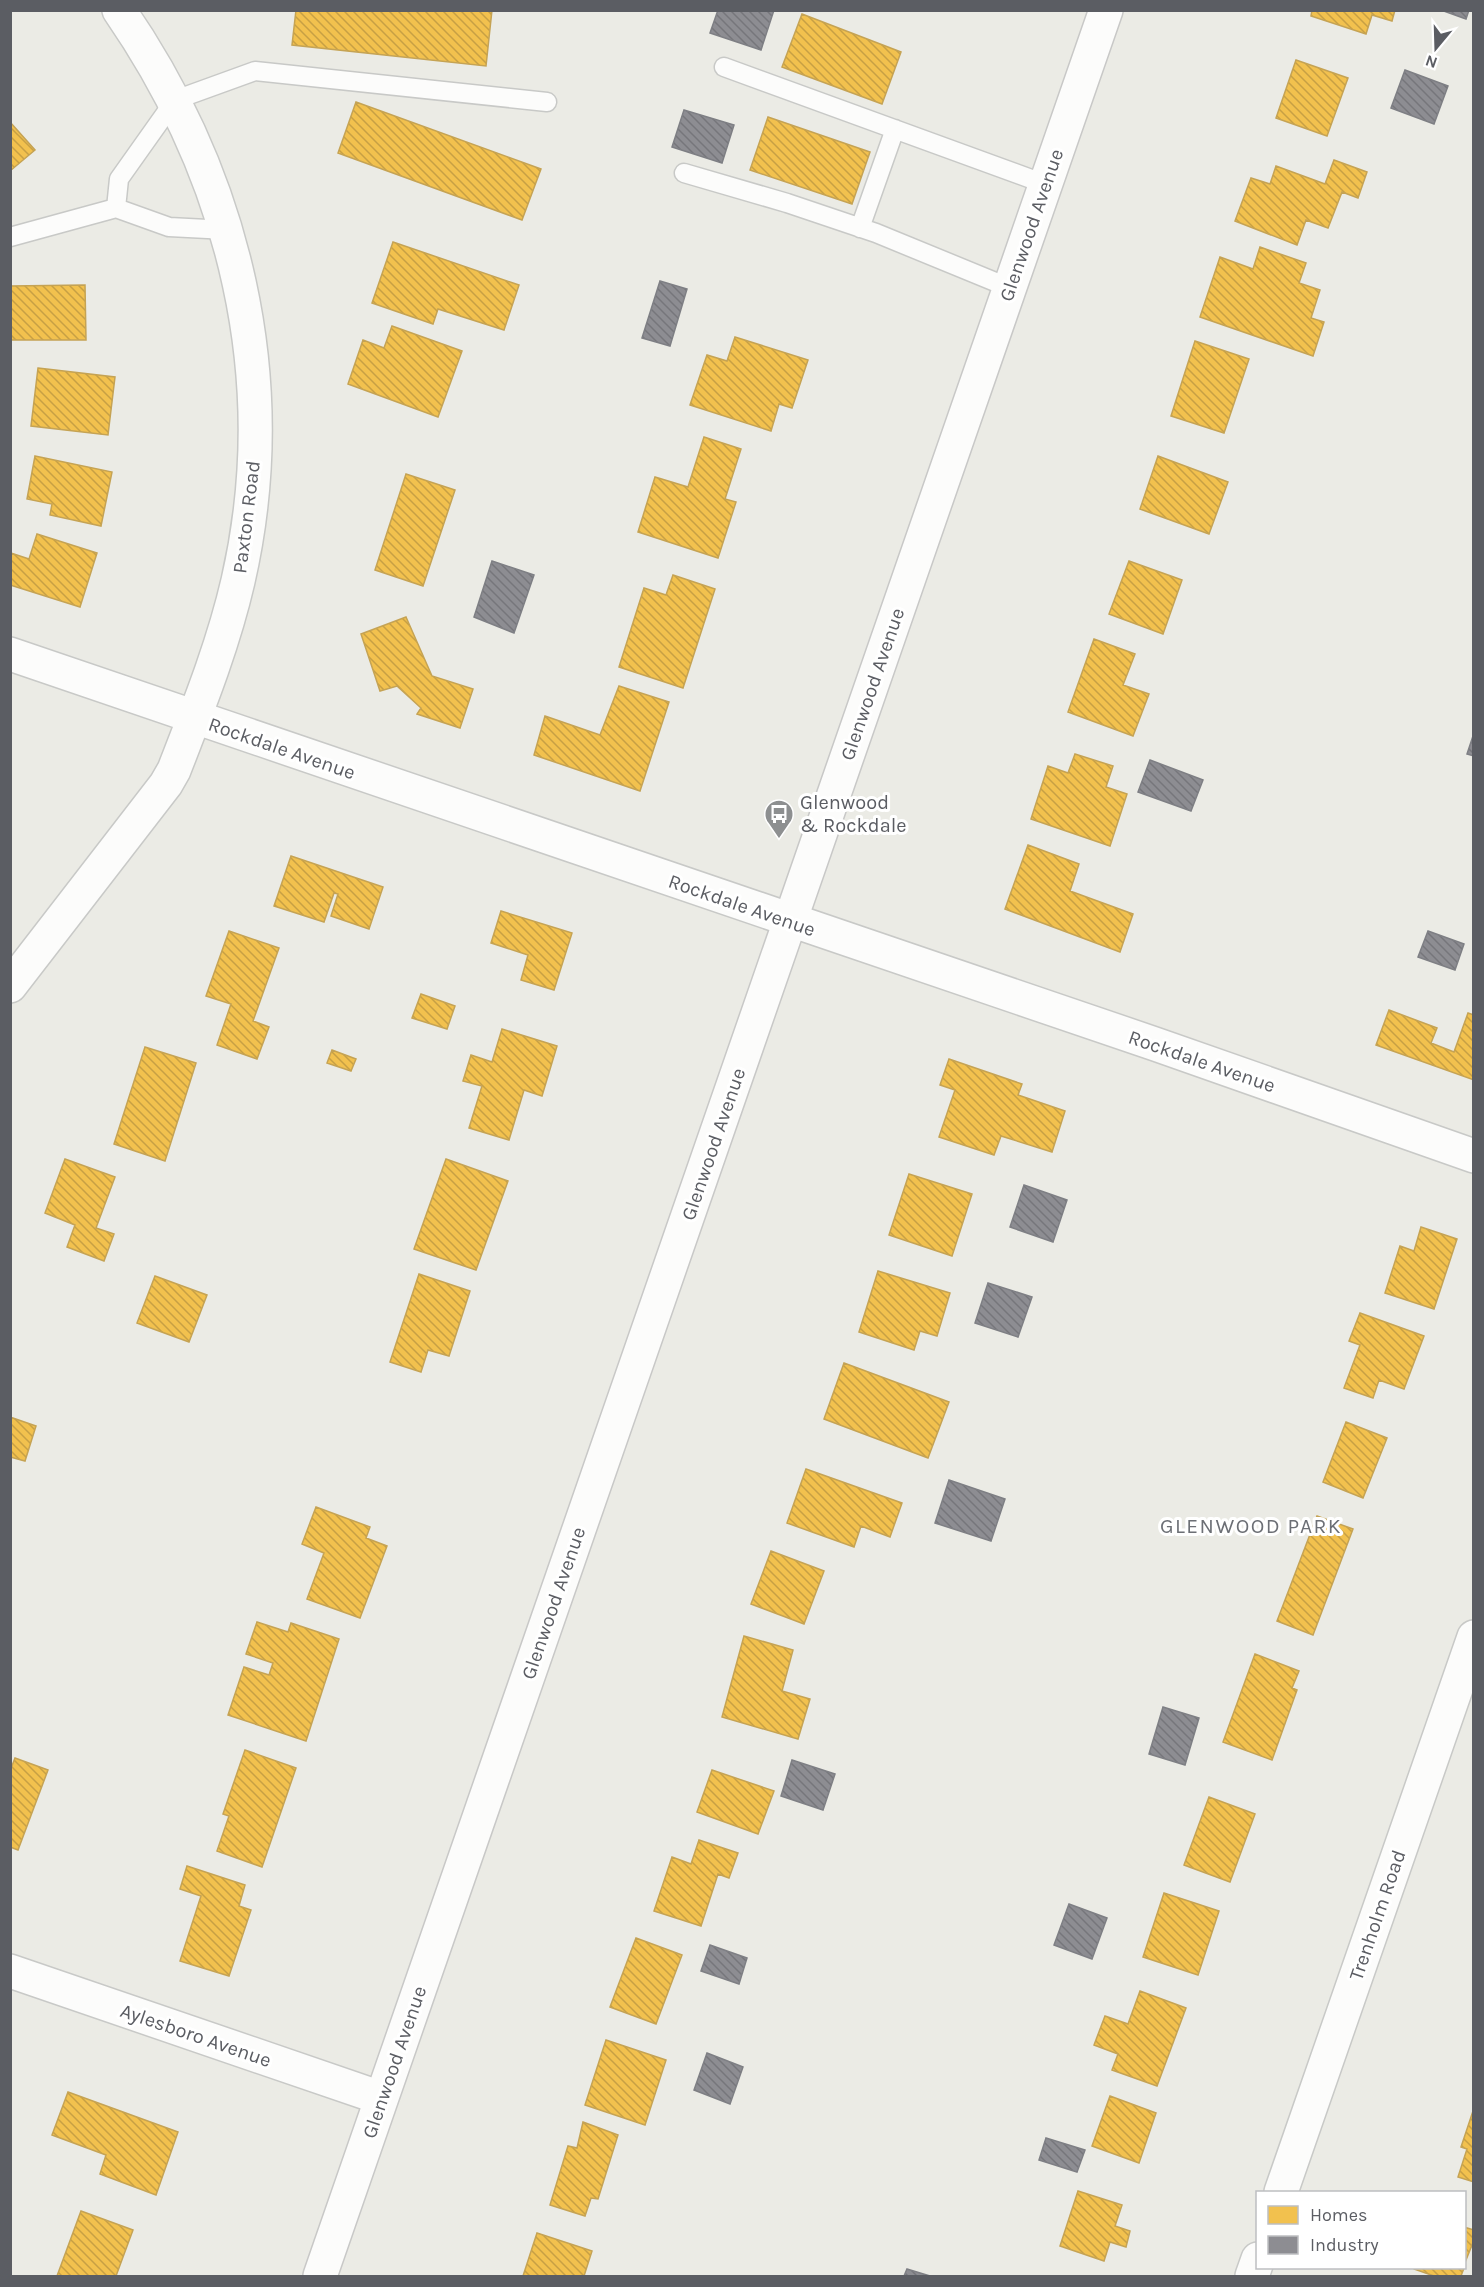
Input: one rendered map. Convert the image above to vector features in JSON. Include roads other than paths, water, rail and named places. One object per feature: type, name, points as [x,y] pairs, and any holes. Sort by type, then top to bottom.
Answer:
[{"type":"street","name":"Paxton Road","points":[[10,986],[166,784],[174,770],[218,657],[238,580],[250,513],[254,455],[253,373],[244,304],[227,230],[204,164],[175,100],[148,51],[119,10]]},
{"type":"street","name":"Glenwood Avenue","points":[[320,2277],[1106,10]]},
{"type":"street","name":"Rockdale Avenue","points":[[10,654],[1155,1044],[1473,1156]]},
{"type":"street","name":"Trenholm Road","points":[[1282,2191],[1473,1637]]},
{"type":"street","name":"Aylesboro Avenue","points":[[10,1971],[381,2098]]},
{"type":"street","points":[[1251,2277],[1256,2262]]},
{"type":"lane","points":[[724,67],[1045,184]]},
{"type":"lane","points":[[116,208],[119,179],[175,100],[255,71],[548,102]]},
{"type":"lane","points":[[860,228],[895,129]]},
{"type":"lane","points":[[684,173],[787,203],[860,228],[1010,288]]},
{"type":"lane","points":[[10,237],[116,208],[169,227],[227,230]]},
{"type":"place","name":"Glenwood & Rockdale","points":[[779,840]]},
{"type":"district","name":"GLENWOOD PARK","points":[[1251,1526]]}]
